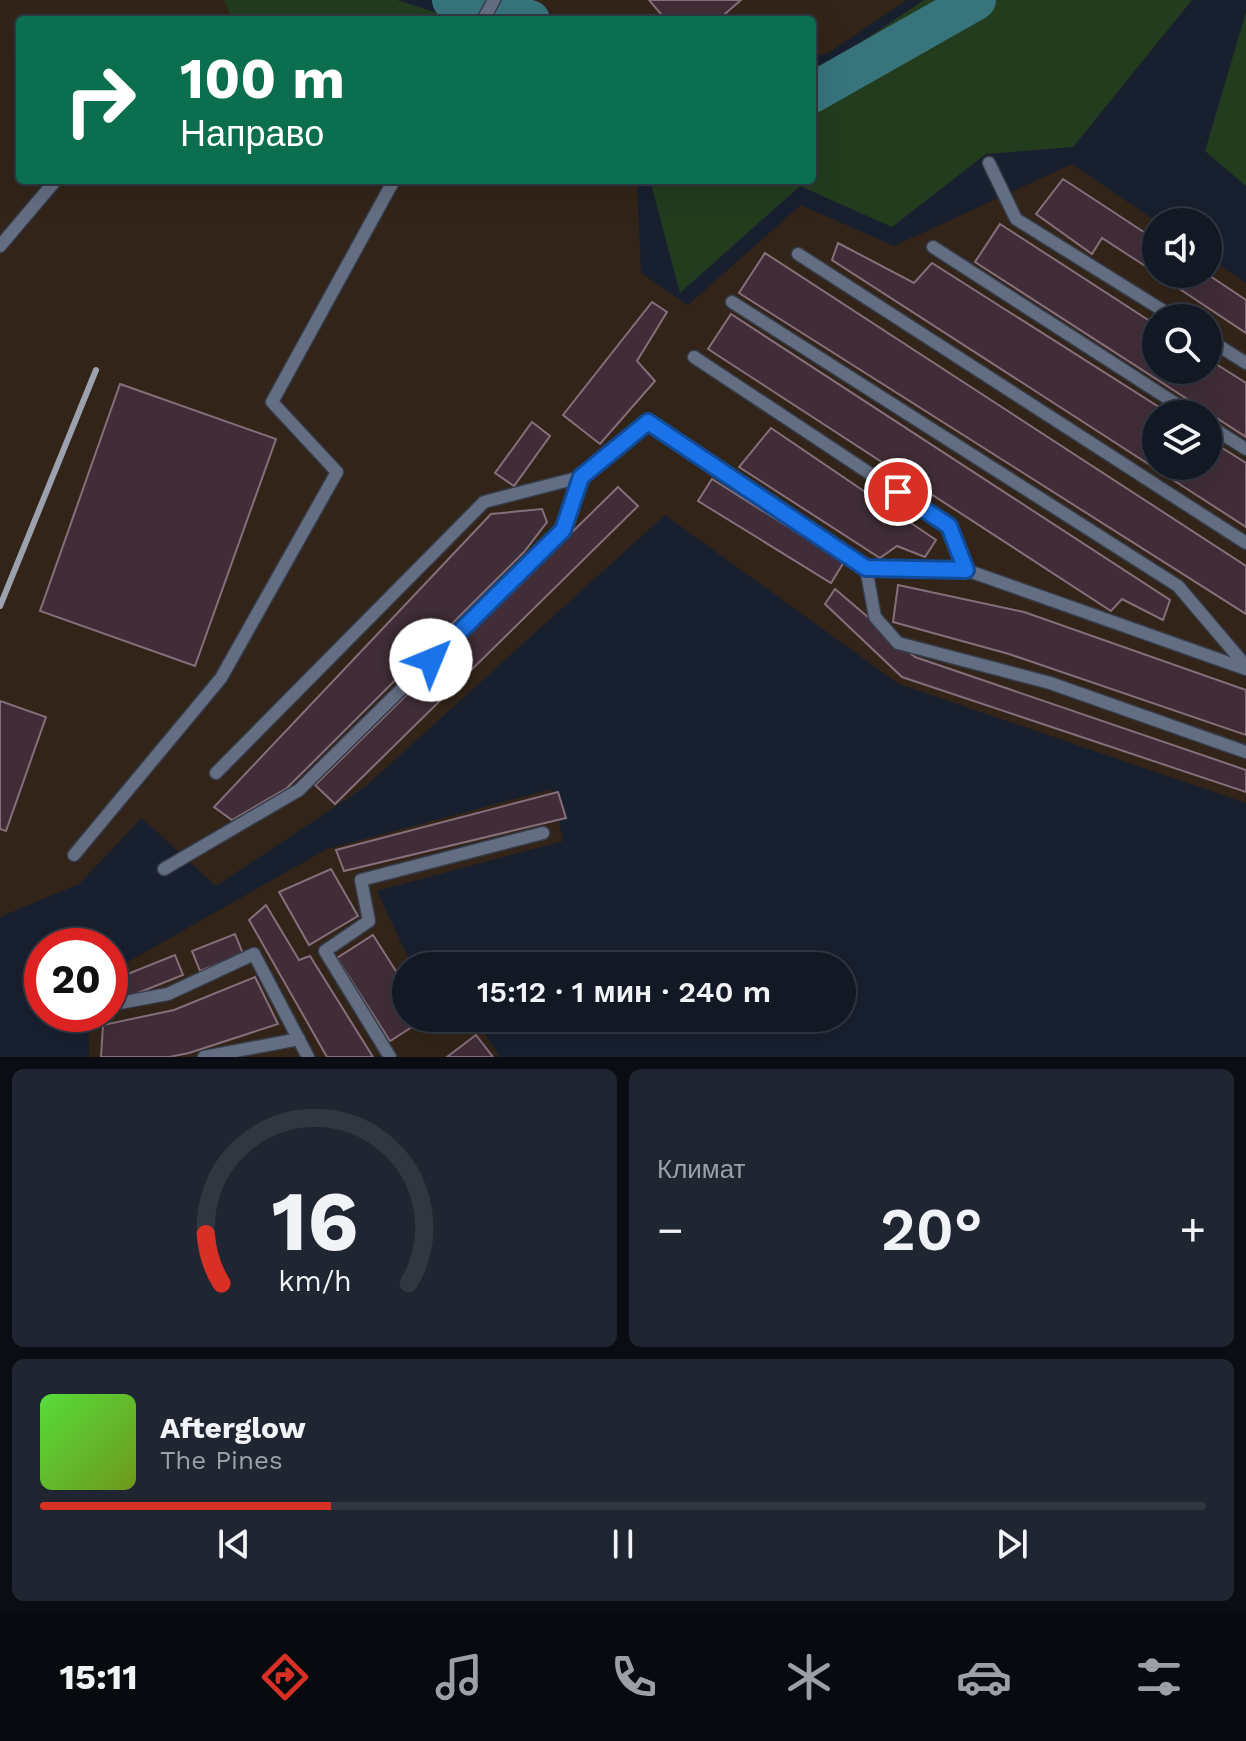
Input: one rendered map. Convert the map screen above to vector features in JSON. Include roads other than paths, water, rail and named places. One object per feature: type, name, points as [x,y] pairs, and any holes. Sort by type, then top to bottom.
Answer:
[{"type":"lane","points":[[989,163],[1016,219],[1153,304]]},
{"type":"lane","points":[[0,246],[53,184]]},
{"type":"lane","points":[[74,855],[221,678],[337,472],[272,402],[392,184]]},
{"type":"lane","points":[[933,247],[1170,400]]},
{"type":"lane","points":[[798,254],[1246,543]]},
{"type":"lane","points":[[732,302],[1178,586],[1246,668]]},
{"type":"lane","points":[[1222,348],[1246,363]]},
{"type":"lane","points":[[694,357],[949,526],[966,570]]},
{"type":"lane","points":[[216,773],[484,502],[581,477],[648,422],[866,568],[966,570],[1246,668]]},
{"type":"lane","points":[[1222,434],[1246,449]]},
{"type":"lane","points":[[164,869],[299,790],[563,530],[581,477]]},
{"type":"lane","points":[[866,568],[875,617],[898,643],[1050,683],[1246,752]]},
{"type":"lane","points":[[390,1057],[325,951],[369,921],[361,880],[543,833]]},
{"type":"lane","points":[[128,1001],[168,994],[254,954],[308,1057]]},
{"type":"lane","points":[[204,1057],[299,1039]]},
{"type":"waterway","points":[[452,0],[514,16]]},
{"type":"waterway","points":[[816,91],[976,0]]},
{"type":"railway","points":[[0,606],[96,370]]}]
